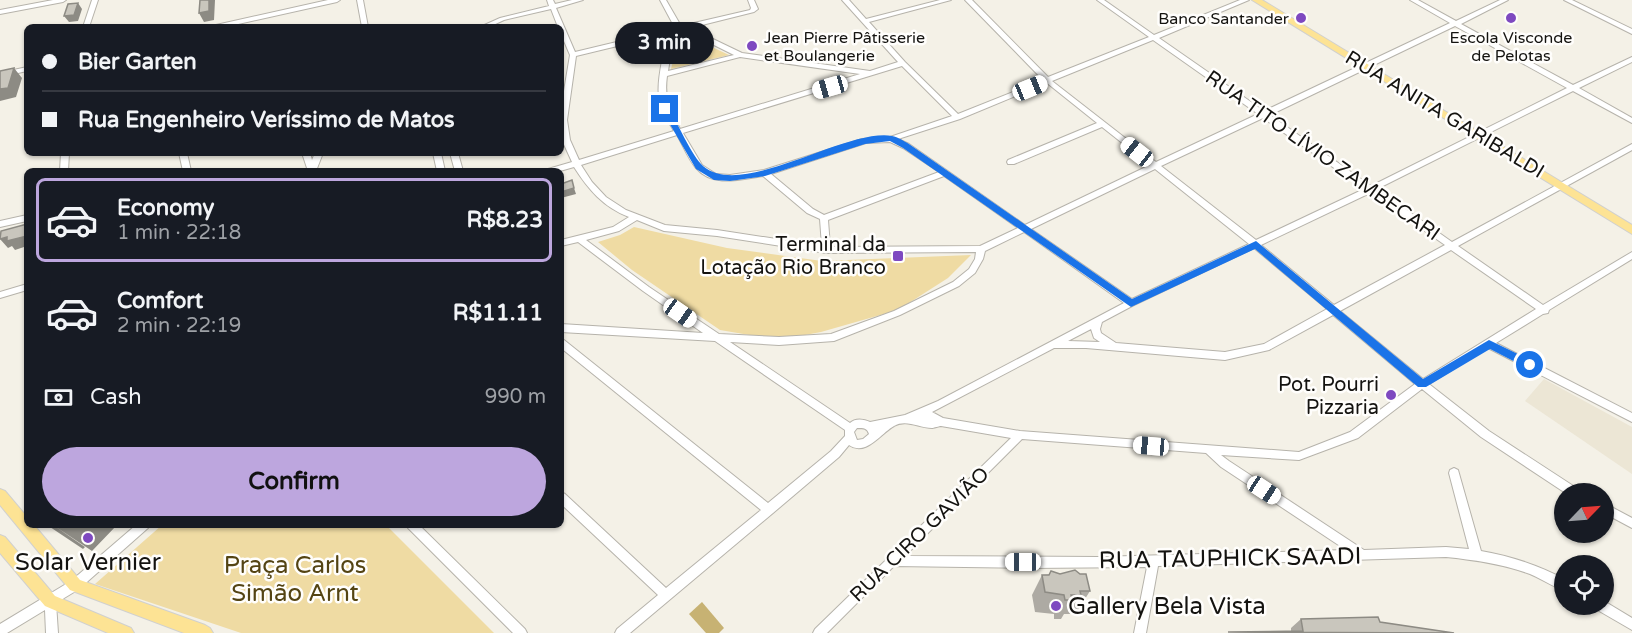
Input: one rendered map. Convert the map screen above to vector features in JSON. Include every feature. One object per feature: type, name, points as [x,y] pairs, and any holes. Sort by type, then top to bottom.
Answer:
[{"type":"main road","name":"RUA ANITA GARIBALDI","points":[[1256,0],[1632,230]]},
{"type":"main road","points":[[0,495],[24,524]]},
{"type":"main road","points":[[28,528],[75,585],[205,633]]},
{"type":"main road","points":[[0,542],[50,601],[126,633]]},
{"type":"street","points":[[0,12],[63,0]]},
{"type":"street","points":[[87,24],[94,0]]},
{"type":"street","points":[[229,24],[337,0]]},
{"type":"street","points":[[360,0],[364,24]]},
{"type":"street","points":[[490,24],[551,3],[580,0]]},
{"type":"street","points":[[663,0],[678,30],[740,55],[874,74]]},
{"type":"street","points":[[573,55],[755,9],[752,0]]},
{"type":"street","points":[[845,0],[957,117]]},
{"type":"street","points":[[865,21],[948,0]]},
{"type":"street","points":[[968,0],[1048,81],[1256,245],[1485,434],[1560,483]]},
{"type":"street","name":"RUA TITO LÍVIO ZAMBECARI","points":[[1100,0],[1545,311]]},
{"type":"street","points":[[678,30],[665,74],[663,102],[677,131],[699,167],[714,177],[730,178],[765,173],[865,141],[891,139],[957,117],[1246,0]]},
{"type":"street","points":[[1413,0],[1632,121]]},
{"type":"street","points":[[564,127],[566,140],[576,163],[603,200],[623,212],[664,228],[717,233],[826,250],[981,249],[1505,0]]},
{"type":"street","points":[[1567,0],[1632,32]]},
{"type":"street","points":[[551,3],[560,24]]},
{"type":"street","points":[[564,34],[573,55],[564,114]]},
{"type":"street","points":[[665,74],[740,55]]},
{"type":"street","points":[[621,633],[860,432],[923,412],[1131,303],[1480,136],[1632,59]]},
{"type":"street","points":[[560,168],[677,131],[874,74],[903,63]]},
{"type":"street","points":[[0,75],[24,70]]},
{"type":"street","points":[[1011,162],[1102,124]]},
{"type":"street","points":[[891,139],[906,146],[1131,303]]},
{"type":"street","points":[[1053,345],[1086,344],[1225,356],[1266,347],[1632,147]]},
{"type":"street","points":[[765,173],[810,211],[824,218],[945,173]]},
{"type":"street","points":[[564,243],[581,240],[616,229],[636,217]]},
{"type":"street","points":[[824,218],[826,250]]},
{"type":"street","points":[[0,225],[24,219]]},
{"type":"street","points":[[581,240],[715,337],[860,432]]},
{"type":"street","points":[[564,328],[779,341],[831,338],[897,313],[956,284],[972,271],[979,259],[981,249]]},
{"type":"street","points":[[923,412],[941,422],[1020,435],[1299,456],[1354,435],[1422,384],[1545,311],[1632,255]]},
{"type":"street","points":[[0,295],[24,288]]},
{"type":"street","points":[[1099,320],[1095,329],[1097,335],[1118,348]]},
{"type":"street","points":[[1489,344],[1632,418]]},
{"type":"street","points":[[564,345],[769,510]]},
{"type":"street","points":[[906,419],[932,424],[941,422]]},
{"type":"street","name":"RUA CIRO GAVIÃO","points":[[819,633],[1020,435]]},
{"type":"street","points":[[1209,451],[1225,464],[1363,555]]},
{"type":"street","points":[[1454,473],[1476,554]]},
{"type":"street","points":[[564,500],[666,595]]},
{"type":"street","points":[[1614,513],[1632,523]]},
{"type":"street","points":[[0,631],[75,585],[141,528]]},
{"type":"street","points":[[415,528],[521,633]]},
{"type":"street","name":"RUA TAUPHICK SAADI","points":[[890,561],[957,563],[1154,561],[1446,552],[1476,554],[1530,568],[1554,580]]},
{"type":"street","points":[[1140,633],[1154,561]]},
{"type":"street","points":[[50,601],[52,633]]},
{"type":"street","points":[[1614,613],[1632,624]]},
{"type":"shaded area","points":[[1544,379],[1632,427],[1632,474],[1525,401]]},
{"type":"shaded area","points":[[702,602],[724,628],[719,633],[706,633],[689,614]]},
{"type":"green space","points":[[680,32],[729,55],[671,69]]},
{"type":"green space","points":[[634,227],[727,248],[822,261],[971,255],[948,278],[898,310],[821,332],[779,340],[720,330],[632,270],[598,242],[620,235]]},
{"type":"green space","name":"Praça Carlos Simão Arnt","points":[[159,528],[389,528],[494,633],[241,633],[95,584]]},
{"type":"building","points":[[200,0],[209,0],[209,11],[199,13]]},
{"type":"building","points":[[78,3],[74,15],[64,16],[68,4]]},
{"type":"building","points":[[14,68],[8,88],[0,89],[0,71]]},
{"type":"building","points":[[572,180],[574,188],[564,191],[564,183]]},
{"type":"building","points":[[24,225],[24,237],[7,241],[7,237],[0,239],[1,231]]},
{"type":"building","points":[[1075,570],[1080,574],[1086,574],[1090,591],[1080,591],[1081,595],[1071,595],[1072,600],[1065,600],[1064,595],[1045,592],[1042,575],[1049,575],[1051,571],[1060,574]]},
{"type":"building","points":[[1378,617],[1380,622],[1454,633],[1228,632],[1303,631],[1301,619]]},
{"type":"place","name":"Banco Santander","points":[[1301,18]]},
{"type":"place","name":"Escola Visconde de Pelotas","points":[[1511,18]]},
{"type":"place","name":"Jean Pierre Pâtisserie et Boulangerie","points":[[752,46]]},
{"type":"place","name":"Terminal da Lotação Rio Branco","points":[[898,256]]},
{"type":"place","name":"Pot. Pourri Pizzaria","points":[[1391,395]]},
{"type":"place","name":"Solar Vernier","points":[[88,538]]},
{"type":"place","name":"Gallery Bela Vista","points":[[1056,606]]},
{"type":"route","points":[[665,109],[699,167],[714,177],[730,178],[765,173],[865,141],[891,139],[906,146],[1131,303],[1256,245],[1422,384],[1489,344],[1530,365]]}]
